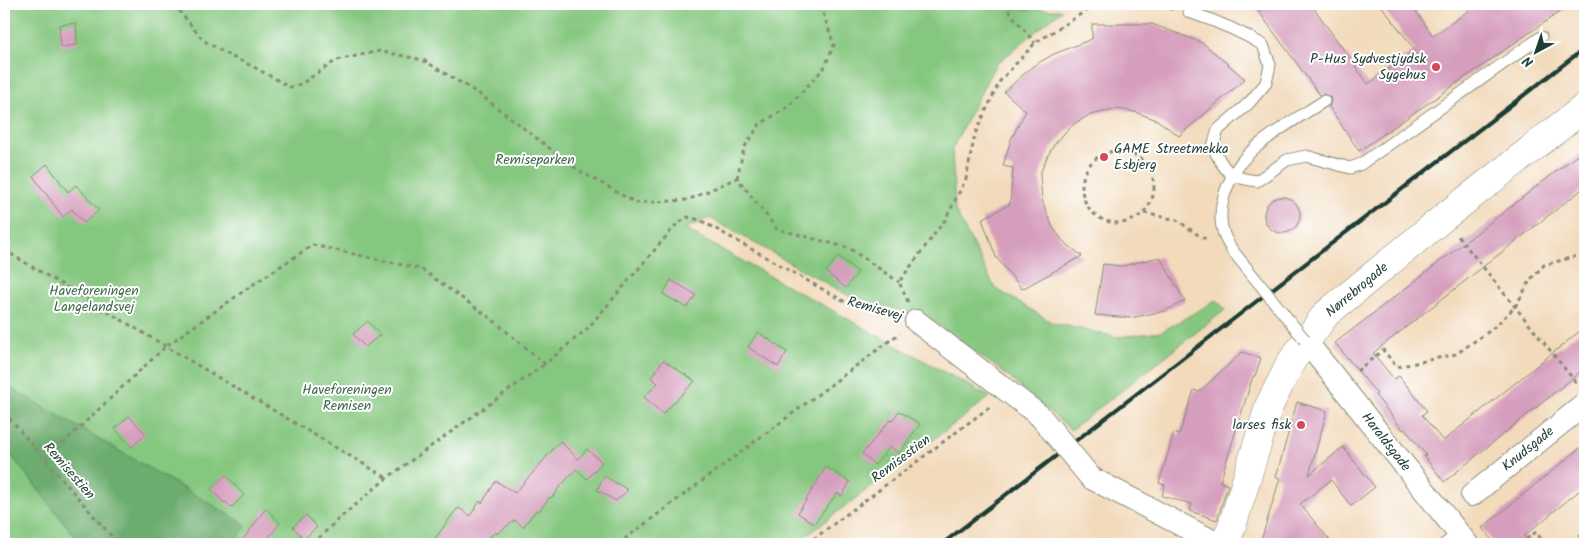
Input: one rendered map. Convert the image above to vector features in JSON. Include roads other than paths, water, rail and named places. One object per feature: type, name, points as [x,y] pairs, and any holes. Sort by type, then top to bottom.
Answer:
[{"type":"street","name":"Nørrebrogade","points":[[1225,544],[1269,406],[1291,362],[1326,314],[1443,218],[1585,107]]},
{"type":"street","name":"Remisevej","points":[[916,321],[1040,416],[1091,478],[1218,544]]},
{"type":"street","name":"Haraldsgade","points":[[1306,340],[1341,384],[1457,541]]},
{"type":"street","name":"Knudsgade","points":[[1472,495],[1583,396]]},
{"type":"lane","points":[[1189,8],[1244,33],[1263,45],[1270,65],[1266,83],[1249,103],[1218,130],[1213,146],[1220,164],[1233,175],[1257,181],[1287,160],[1306,156],[1350,168],[1361,164],[1541,37]]},
{"type":"lane","points":[[1306,340],[1232,250],[1223,233],[1221,218],[1224,197],[1233,175],[1243,160],[1254,148],[1324,101]]},
{"type":"railway","points":[[942,544],[1585,48]]},
{"type":"place","name":"P-Hus Sydvestjydsk Sygehus","points":[[1436,67]]},
{"type":"place","name":"GAME Streetmekka Esbjerg","points":[[1104,157]]},
{"type":"place","name":"larses fisk","points":[[1301,425]]},
{"type":"park label","name":"Remiseparken","points":[[535,160]]},
{"type":"park label","name":"Haveforeningen Langelandsvej","points":[[94,300]]},
{"type":"park label","name":"Haveforeningen Remisen","points":[[347,398]]}]
